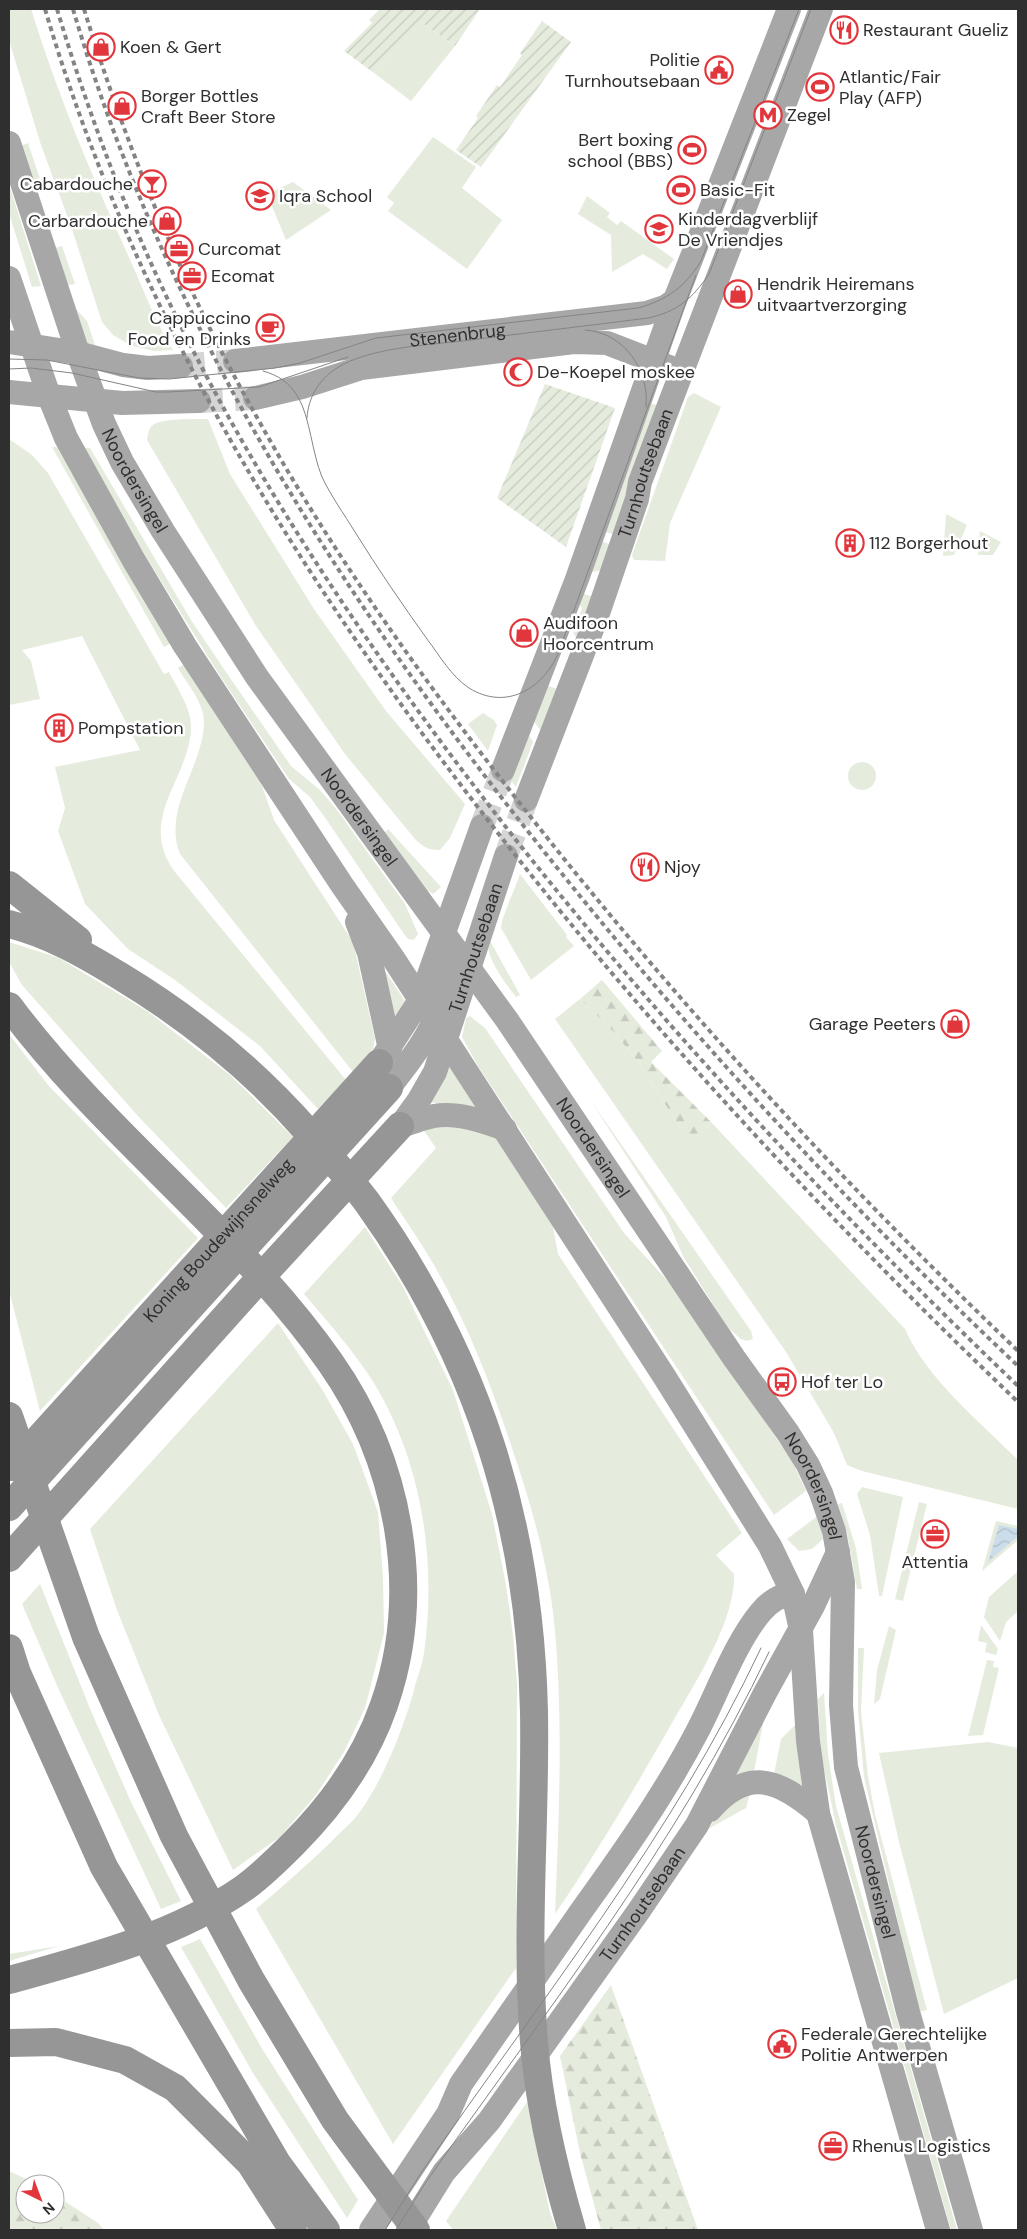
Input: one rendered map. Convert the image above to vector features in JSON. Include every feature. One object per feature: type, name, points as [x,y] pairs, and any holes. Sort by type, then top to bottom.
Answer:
[{"type":"highway","points":[[9,885],[138,987],[234,1056],[294,1117],[366,1200],[415,1276],[440,1321],[482,1416],[512,1516],[524,1577],[534,1714],[530,1914],[534,2039],[544,2114],[572,2230]]},
{"type":"highway","points":[[9,924],[49,937],[83,954],[138,987]]},
{"type":"highway","points":[[9,1006],[51,1059],[264,1281],[316,1343],[348,1389],[362,1414],[392,1492],[401,1545],[402,1608],[399,1642],[384,1706],[353,1769],[331,1802],[278,1859],[246,1887],[182,1924],[123,1946],[9,1980]]},
{"type":"highway","name":"Koning Boudewijnsnelweg","points":[[9,1472],[104,1368],[175,1307],[383,1067]]},
{"type":"highway","points":[[9,1558],[205,1339],[409,1120]]},
{"type":"highway","points":[[9,1507],[113,1394],[175,1307]]},
{"type":"highway","points":[[9,1416],[86,1637],[174,1836],[251,1980],[335,2120],[416,2230]]},
{"type":"highway","points":[[9,1648],[17,1673],[104,1867],[277,2163],[326,2230]]},
{"type":"highway","points":[[9,2044],[56,2042],[126,2060],[175,2088],[250,2163],[293,2230]]},
{"type":"main road","name":"Turnhoutsebaan","points":[[526,800],[596,619],[638,499],[675,300],[789,9]]},
{"type":"main road","name":"Turnhoutsebaan","points":[[503,770],[576,579],[665,361],[822,9]]},
{"type":"main road","name":"Noordersingel","points":[[9,143],[94,400],[122,462],[203,596],[257,677],[507,1020],[734,1358],[788,1433],[808,1465],[821,1493],[838,1551],[843,1582],[842,1706],[846,1767],[908,2012],[971,2230]]},
{"type":"main road","name":"Noordersingel","points":[[9,278],[20,344],[49,396],[66,438],[96,495],[184,646],[505,1129],[725,1473],[770,1546],[793,1594],[801,1630],[808,1741],[818,1813],[938,2230]]},
{"type":"main road","name":"Stenenbrug","points":[[235,361],[630,315],[655,311],[675,300]]},
{"type":"main road","points":[[630,315],[645,327],[665,361]]},
{"type":"main road","name":"Stenenbrug","points":[[255,398],[302,387],[361,368],[574,342],[608,343],[665,361]]},
{"type":"main road","points":[[20,344],[78,353],[138,367],[181,366]]},
{"type":"main road","points":[[9,392],[122,403],[199,401]]},
{"type":"main road","name":"Turnhoutsebaan","points":[[420,1000],[482,826]]},
{"type":"main road","name":"Turnhoutsebaan","points":[[440,1030],[468,967],[506,856]]},
{"type":"main road","points":[[342,885],[369,954],[383,1067],[414,1056],[440,1030]]},
{"type":"main road","points":[[409,1120],[435,1072],[447,977],[444,936]]},
{"type":"main road","name":"Koning Boudewijnsnelweg","points":[[383,1067],[420,1000]]},
{"type":"main road","points":[[409,1120],[448,1115],[485,1122],[505,1129]]},
{"type":"main road","name":"Turnhoutsebaan","points":[[408,2230],[444,2172],[486,2124],[697,1825],[765,1693],[801,1630],[838,1551]]},
{"type":"main road","points":[[371,2230],[448,2114],[461,2084],[596,1893],[683,1757],[742,1642],[761,1612],[772,1601],[783,1595],[793,1594],[813,1606],[830,1624],[843,1632]]},
{"type":"main road","points":[[697,1825],[723,1796],[746,1782],[767,1783],[783,1789],[800,1798],[818,1813]]},
{"type":"green space","points":[[9,9],[31,9],[63,102],[100,193],[154,315],[173,350],[154,351],[132,346],[113,335],[102,322],[71,226],[41,145],[9,40]]},
{"type":"green space","points":[[380,9],[480,9],[455,46],[421,22],[374,73],[344,51],[372,23],[369,20]]},
{"type":"green space","points":[[542,21],[571,42],[481,167],[456,150],[478,118],[476,116],[497,85],[500,87],[522,55],[520,53]]},
{"type":"green space","points":[[421,22],[455,46],[411,101],[374,73]]},
{"type":"green space","points":[[433,137],[476,167],[462,188],[502,220],[467,269],[388,211],[394,203],[387,197]]},
{"type":"green space","points":[[28,143],[42,185],[34,187],[20,146]]},
{"type":"green space","points":[[293,182],[331,210],[286,240],[267,194]]},
{"type":"green space","points":[[9,184],[41,286],[32,287],[9,213]]},
{"type":"green space","points":[[587,196],[610,213],[607,217],[617,225],[621,221],[674,259],[667,269],[643,254],[612,272],[611,235],[578,214]]},
{"type":"green space","points":[[62,246],[75,284],[67,285],[55,248]]},
{"type":"green space","points":[[76,309],[87,321],[97,351],[87,343]]},
{"type":"green space","points":[[545,384],[615,408],[566,547],[497,498]]},
{"type":"green space","points":[[694,393],[721,407],[670,523],[665,561],[634,560],[632,555],[688,397]]},
{"type":"green space","points":[[649,403],[657,405],[628,482],[627,498],[618,536],[602,531]]},
{"type":"green space","points":[[179,419],[208,419],[230,474],[314,609],[386,711],[465,804],[450,838],[440,850],[426,848],[415,839],[345,754],[256,626],[147,440],[150,428],[157,423]]},
{"type":"green space","points":[[9,439],[32,455],[48,473],[164,674],[169,672],[183,697],[191,725],[189,744],[163,815],[161,834],[164,852],[175,872],[346,1080],[318,1109],[260,1046],[175,980],[128,949],[85,904],[58,831],[65,808],[55,767],[140,750],[82,636],[22,650],[31,661],[40,699],[9,705]]},
{"type":"green space","points":[[52,447],[60,447],[171,643],[164,647]]},
{"type":"green space","points":[[85,448],[90,448],[191,620],[291,766],[320,790],[337,810],[405,904],[418,934],[414,940],[408,939],[404,934],[310,797],[289,779],[220,676],[133,536]]},
{"type":"green space","points":[[946,514],[967,525],[954,555],[943,556]]},
{"type":"green space","points":[[980,531],[1001,542],[993,555],[978,555]]},
{"type":"green space","points":[[599,540],[614,546],[604,570],[591,572]]},
{"type":"green space","points":[[579,592],[596,598],[578,640],[573,633],[582,608],[576,600]]},
{"type":"green space","points":[[184,664],[262,786],[274,820],[353,942],[375,1039],[373,1049],[353,1072],[180,854],[176,837],[179,804],[197,756],[204,723],[204,716],[199,701],[178,668]]},
{"type":"green space","points":[[544,684],[562,691],[542,732],[531,718]]},
{"type":"green space","points":[[483,713],[494,720],[497,725],[488,751],[468,724]]},
{"type":"green space","points":[[529,735],[533,742],[516,787],[508,777]]},
{"type":"green space","points":[[862,762],[872,766],[876,776],[872,786],[862,790],[852,786],[848,776],[852,766]]},
{"type":"green space","points":[[388,829],[441,887],[433,894],[428,891],[384,833]]},
{"type":"green space","points":[[520,874],[574,946],[531,980],[501,928],[503,917]]},
{"type":"green space","points":[[489,939],[520,995],[516,997],[496,969],[489,953]]},
{"type":"green space","points":[[9,942],[59,958],[147,1011],[230,1075],[293,1137],[226,1208],[137,1115],[22,985],[9,962]]},
{"type":"green space","points":[[385,971],[405,1001],[395,1018],[383,973]]},
{"type":"green space","points":[[602,980],[662,1051],[651,1062],[711,1122],[702,1133],[692,1134],[683,1132],[640,1065],[615,1033],[580,999]]},
{"type":"green space","points":[[580,999],[615,1033],[640,1065],[683,1132],[702,1133],[711,1122],[905,1329],[915,1347],[940,1382],[1018,1460],[1018,1509],[862,1471],[847,1465],[834,1433],[786,1352],[555,1019]]},
{"type":"green space","points":[[470,1016],[485,1028],[624,1233],[674,1288],[792,1461],[806,1491],[774,1515],[478,1066],[462,1037],[466,1018]]},
{"type":"green space","points":[[9,1034],[48,1085],[198,1238],[40,1411],[9,1290]]},
{"type":"green space","points":[[449,1066],[477,1107],[473,1111],[430,1102]]},
{"type":"green space","points":[[589,1098],[751,1331],[753,1339],[747,1341],[741,1339],[727,1327],[683,1256],[666,1217]]},
{"type":"green space","points":[[444,1122],[495,1137],[553,1227],[558,1254],[742,1533],[716,1555],[734,1574],[733,1593],[728,1613],[710,1655],[627,1800],[555,1914],[560,1763],[559,1686],[553,1612],[542,1549],[519,1468],[478,1354],[434,1265],[391,1198],[436,1148],[422,1128]]},
{"type":"green space","points":[[365,1227],[402,1285],[453,1390],[492,1514],[506,1585],[517,1684],[516,1968],[393,2144],[256,1909],[332,1841],[356,1817],[365,1804],[397,1742],[424,1653],[428,1618],[426,1547],[422,1512],[414,1477],[403,1443],[389,1411],[372,1380],[331,1325],[304,1294]]},
{"type":"green space","points":[[278,1323],[322,1389],[353,1444],[378,1512],[383,1577],[384,1633],[365,1708],[344,1752],[316,1795],[280,1837],[233,1870],[159,1715],[117,1610],[90,1529]]},
{"type":"green space","points":[[862,1487],[903,1497],[882,1596],[879,1596],[870,1535],[857,1494]]},
{"type":"green space","points":[[919,1502],[927,1504],[903,1601],[895,1599]]},
{"type":"green space","points":[[842,1503],[856,1548],[862,1589],[857,1589],[847,1533],[838,1504]]},
{"type":"green space","points":[[819,1515],[823,1539],[812,1549],[799,1551],[787,1539]]},
{"type":"green space","points":[[996,1521],[1018,1526],[1018,1540],[982,1571]]},
{"type":"green space","points":[[1018,1571],[1018,1611],[1006,1622],[1000,1641],[984,1617],[989,1597]]},
{"type":"green space","points":[[40,1584],[91,1711],[131,1802],[181,1901],[161,1909],[59,1690],[22,1604]]},
{"type":"green space","points":[[981,1625],[998,1649],[996,1655],[985,1652],[987,1643],[978,1641]]},
{"type":"green space","points":[[889,1626],[896,1630],[880,1699],[874,1704],[877,1670]]},
{"type":"green space","points":[[858,1648],[864,1648],[861,1711],[868,1776],[875,1814],[927,2010],[919,2012],[864,1777],[858,1711]]},
{"type":"green space","points":[[987,1660],[994,1661],[993,1667],[999,1668],[983,1735],[968,1736]]},
{"type":"green space","points":[[824,1693],[828,1754],[836,1806],[957,2230],[951,2230],[836,1825],[821,1754],[818,1699]]},
{"type":"green space","points":[[766,1707],[754,1772],[729,1779]]},
{"type":"green space","points":[[796,1724],[802,1785],[774,1774],[781,1739]]},
{"type":"green space","points":[[988,1742],[1018,1748],[1018,1978],[944,2014],[899,1842],[879,1753]]},
{"type":"green space","points":[[750,1793],[746,1808],[708,1829],[729,1801]]},
{"type":"green space","points":[[200,1939],[261,2047],[358,2200],[347,2218],[253,2073],[181,1947]]},
{"type":"green space","points":[[59,1946],[9,1961],[9,1954]]},
{"type":"green space","points":[[611,1985],[698,2230],[601,2230],[580,2153],[560,2056]]},
{"type":"green space","points":[[527,2102],[550,2213],[557,2230],[453,2230],[446,2221]]},
{"type":"green space","points":[[9,2171],[15,2174],[15,2224],[65,2224],[65,2202],[98,2223],[104,2230],[9,2230]]},
{"type":"water","points":[[999,1525],[1018,1529],[1018,1536],[988,1562]]},
{"type":"tunnel","points":[[181,366],[235,361]]},
{"type":"tunnel","points":[[199,401],[255,398]]},
{"type":"tunnel","points":[[482,826],[503,770]]},
{"type":"tunnel","points":[[506,856],[526,800]]},
{"type":"tram line","points":[[9,359],[47,360],[139,378],[169,379],[275,368],[300,363],[376,338],[638,308],[658,301],[682,285],[701,261],[799,9]]},
{"type":"tram line","points":[[307,418],[312,396],[320,383],[337,368],[365,356],[398,348],[648,318],[668,312],[683,303],[697,290],[709,274],[811,9]]},
{"type":"tram line","points":[[263,371],[283,380],[298,397],[302,405],[322,477],[329,491],[381,573],[446,665],[469,688],[483,695],[509,697],[533,686],[543,677],[558,654],[696,275]]},
{"type":"tram line","points":[[585,330],[599,332],[612,338],[632,356],[644,380],[646,407]]},
{"type":"tram line","points":[[9,369],[31,368],[72,373],[156,392],[168,392],[259,387],[348,357]]},
{"type":"tram line","points":[[385,2230],[421,2173],[557,1982],[645,1852],[687,1786],[726,1718],[761,1648]]},
{"type":"tram line","points":[[396,2230],[424,2185],[608,1926],[652,1859],[694,1792],[733,1723],[769,1652]]},
{"type":"railway","points":[[45,9],[83,124],[128,235],[178,343],[234,447],[296,549],[362,649],[432,746],[505,842],[625,989],[751,1131],[816,1200],[1018,1402]]},
{"type":"railway","points":[[57,9],[78,76],[114,175],[155,272],[192,348],[274,495],[365,637],[464,773],[516,840],[574,912],[695,1053],[821,1189],[1018,1386]]},
{"type":"railway","points":[[73,9],[113,130],[161,246],[215,359],[276,469],[342,575],[413,679],[489,781],[567,880],[673,1007],[841,1191],[958,1309],[1018,1366]]},
{"type":"railway","points":[[84,9],[139,168],[160,220],[207,322],[232,372],[292,478],[326,533],[399,642],[516,799],[666,981],[722,1045],[838,1170],[897,1232],[1018,1351]]},
{"type":"place","name":"Restaurant Gueliz","points":[[844,30]]},
{"type":"place","name":"Koen & Gert","points":[[101,47]]},
{"type":"place","name":"Politie Turnhoutsebaan","points":[[719,70]]},
{"type":"place","name":"Atlantic/Fair Play (AFP)","points":[[820,87]]},
{"type":"place","name":"Borger Bottles Craft Beer Store","points":[[122,106]]},
{"type":"place","name":"Zegel","points":[[768,115]]},
{"type":"place","name":"Bert boxing school (BBS)","points":[[692,150]]},
{"type":"place","name":"Cabardouche","points":[[152,184]]},
{"type":"place","name":"Basic-Fit","points":[[681,190]]},
{"type":"place","name":"Iqra School","points":[[260,196]]},
{"type":"place","name":"Carbardouche","points":[[167,221]]},
{"type":"place","name":"Kinderdagverblijf De Vriendjes","points":[[659,229]]},
{"type":"place","name":"Curcomat","points":[[179,249]]},
{"type":"place","name":"Ecomat","points":[[192,276]]},
{"type":"place","name":"Hendrik Heiremans uitvaartverzorging","points":[[738,294]]},
{"type":"place","name":"Cappuccino Food en Drinks","points":[[270,328]]},
{"type":"place","name":"De-Koepel moskee","points":[[518,372]]},
{"type":"place","name":"112 Borgerhout","points":[[850,543]]},
{"type":"place","name":"Audifoon Hoorcentrum","points":[[524,633]]},
{"type":"place","name":"Pompstation","points":[[59,728]]},
{"type":"place","name":"Njoy","points":[[645,867]]},
{"type":"place","name":"Garage Peeters","points":[[955,1024]]},
{"type":"place","name":"Hof ter Lo","points":[[782,1382]]},
{"type":"place","name":"Attentia","points":[[935,1534]]},
{"type":"place","name":"Federale Gerechtelijke Politie Antwerpen","points":[[782,2044]]},
{"type":"place","name":"Rhenus Logistics","points":[[833,2146]]}]
